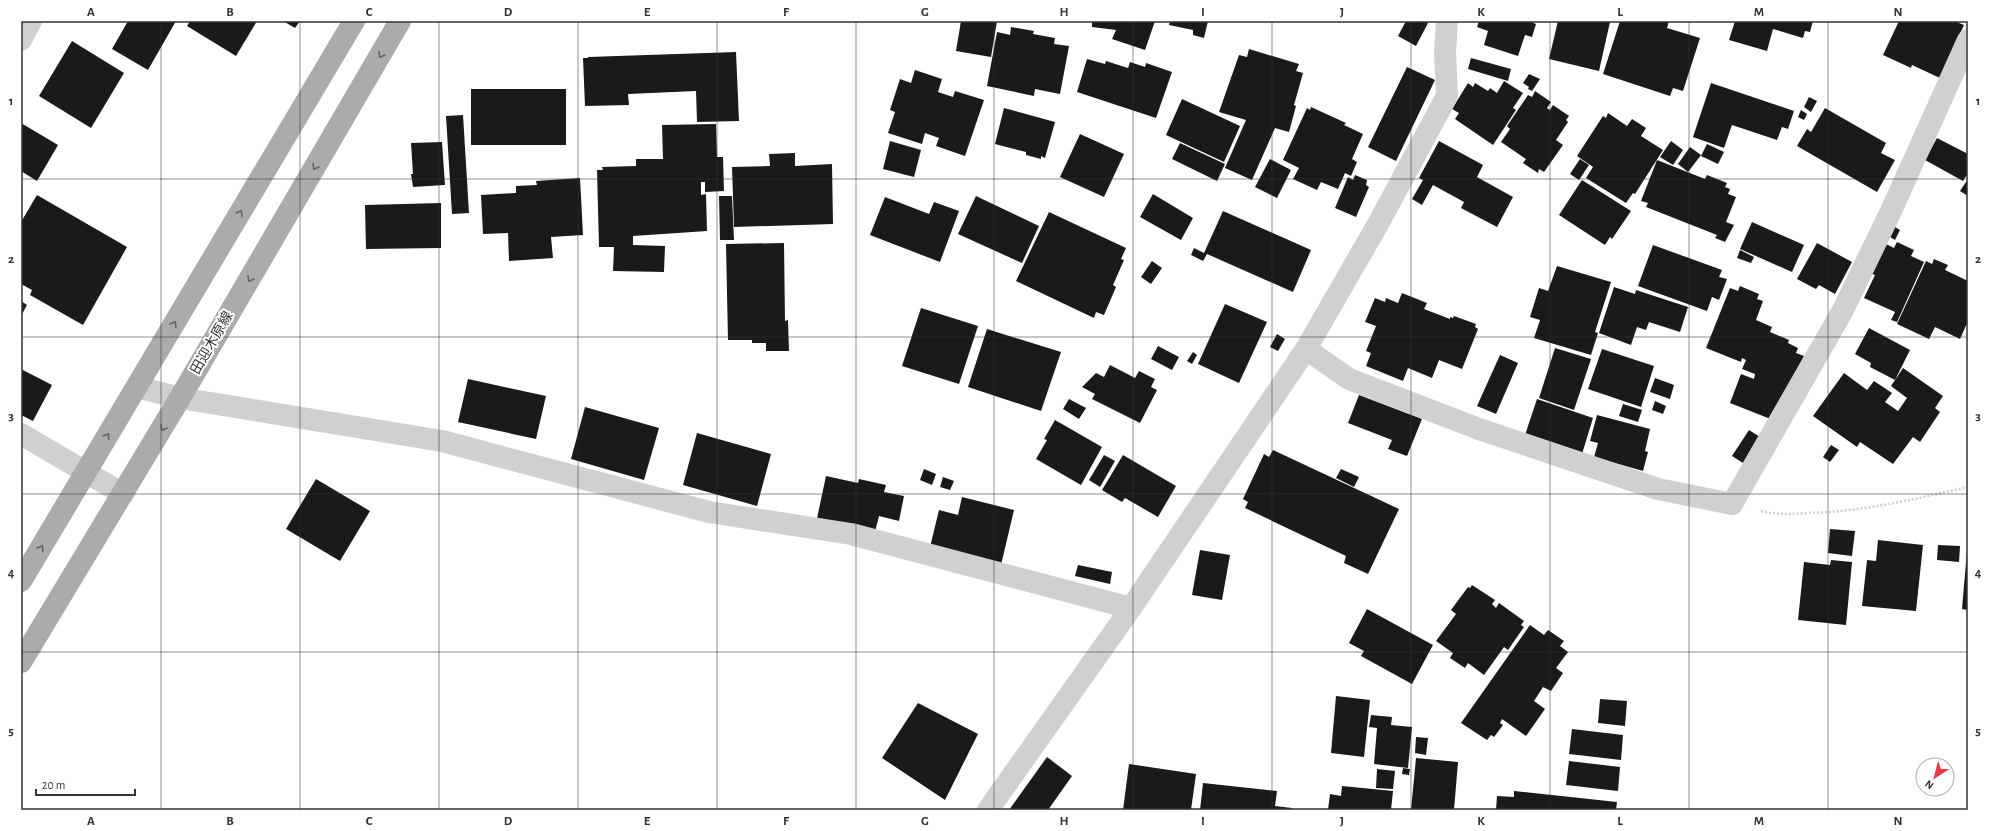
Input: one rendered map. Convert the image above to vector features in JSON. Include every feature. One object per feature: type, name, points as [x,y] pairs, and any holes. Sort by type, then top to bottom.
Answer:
[{"type":"main road","points":[[21,581],[354,21]]},
{"type":"main road","name":"田迎木原線","points":[[21,662],[180,398],[400,21]]},
{"type":"street","points":[[21,40],[31,21]]},
{"type":"street","points":[[988,810],[1131,608],[1306,348],[1378,224],[1447,96],[1445,52],[1447,21]]},
{"type":"street","points":[[1306,348],[1350,379],[1479,429],[1658,489],[1732,504],[1843,310],[1891,211],[1968,40]]},
{"type":"street","points":[[137,387],[180,398],[442,441],[709,512],[851,534],[1131,608]]},
{"type":"street","points":[[21,434],[123,494]]},
{"type":"path","points":[[1732,504],[1776,514],[1829,513],[1888,505],[1968,487]]},
{"type":"building","points":[[128,21],[176,21],[148,70],[112,49]]},
{"type":"building","points":[[190,21],[257,21],[236,56],[187,26]]},
{"type":"building","points":[[283,21],[300,21],[295,28]]},
{"type":"building","points":[[961,21],[997,21],[991,57],[956,51]]},
{"type":"building","points":[[1092,21],[1155,21],[1145,50],[1112,39],[1116,30],[1092,27]]},
{"type":"building","points":[[1170,21],[1208,21],[1204,38],[1193,35],[1193,30],[1169,25]]},
{"type":"building","points":[[1406,21],[1424,21],[1428,23],[1416,46],[1398,36]]},
{"type":"building","points":[[1479,21],[1528,21],[1536,24],[1532,37],[1525,35],[1518,56],[1484,45],[1488,31],[1477,27]]},
{"type":"building","points":[[1558,21],[1610,22],[1599,71],[1549,59]]},
{"type":"building","points":[[1620,21],[1669,21],[1667,28],[1700,38],[1683,91],[1673,88],[1670,96],[1603,74]]},
{"type":"building","points":[[1735,21],[1813,21],[1810,32],[1805,31],[1803,38],[1773,29],[1767,51],[1729,40]]},
{"type":"building","points":[[1899,21],[1954,21],[1964,25],[1940,78],[1912,65],[1911,68],[1883,55]]},
{"type":"building","points":[[1011,27],[1034,31],[1033,34],[1055,38],[1054,44],[1069,46],[1060,94],[1035,89],[1034,96],[987,86],[997,32],[1010,35]]},
{"type":"building","points":[[72,41],[124,73],[91,128],[39,96]]},
{"type":"building","points":[[1249,49],[1299,64],[1296,71],[1303,73],[1294,105],[1296,106],[1289,132],[1275,128],[1252,180],[1225,168],[1246,120],[1219,112],[1239,55],[1247,57]]},
{"type":"building","points":[[736,52],[739,121],[697,122],[696,91],[628,94],[629,105],[585,106],[583,58]]},
{"type":"building","points":[[1471,58],[1511,69],[1508,81],[1468,69]]},
{"type":"building","points":[[1087,59],[1105,64],[1106,61],[1128,68],[1130,62],[1145,67],[1146,63],[1172,72],[1156,118],[1077,92]]},
{"type":"building","points":[[1407,67],[1435,80],[1396,161],[1368,147]]},
{"type":"building","points":[[915,70],[942,79],[938,92],[953,97],[955,91],[984,100],[965,156],[936,146],[939,138],[925,133],[922,144],[888,133],[895,112],[890,110],[900,79],[911,83]]},
{"type":"building","points":[[1529,74],[1540,79],[1532,91],[1523,83]]},
{"type":"building","points":[[1504,81],[1523,93],[1513,108],[1516,110],[1493,145],[1455,119],[1459,113],[1452,109],[1468,83],[1473,87],[1475,83],[1488,91],[1490,88],[1497,93]]},
{"type":"building","points":[[1711,83],[1794,111],[1788,129],[1782,127],[1777,140],[1732,125],[1724,148],[1693,137]]},
{"type":"building","points":[[471,89],[566,89],[566,145],[471,145]]},
{"type":"building","points":[[1535,91],[1551,102],[1547,108],[1550,110],[1553,105],[1569,116],[1566,120],[1568,122],[1556,140],[1563,145],[1544,172],[1539,169],[1538,173],[1523,163],[1526,159],[1501,142],[1510,129],[1507,126],[1528,95],[1532,97]]},
{"type":"building","points":[[1809,97],[1817,101],[1811,112],[1804,107]]},
{"type":"building","points":[[1182,99],[1240,126],[1224,162],[1166,135]]},
{"type":"building","points":[[1311,107],[1346,123],[1344,125],[1363,134],[1352,159],[1357,162],[1351,176],[1345,173],[1338,189],[1321,182],[1317,190],[1293,179],[1299,168],[1283,160],[1307,108],[1310,110]]},
{"type":"building","points":[[1004,108],[1055,122],[1045,158],[1041,156],[1041,159],[1026,155],[1026,152],[995,144]]},
{"type":"building","points":[[1825,108],[1886,143],[1881,153],[1895,160],[1877,192],[1797,146],[1807,129],[1811,132]]},
{"type":"building","points":[[1801,110],[1807,114],[1804,120],[1798,117]]},
{"type":"building","points":[[1608,113],[1627,126],[1632,119],[1646,128],[1641,136],[1663,150],[1635,194],[1633,193],[1626,203],[1586,178],[1593,167],[1577,156],[1603,116],[1606,118]]},
{"type":"building","points":[[463,115],[469,213],[452,214],[446,116]]},
{"type":"building","points":[[21,123],[58,145],[37,181],[21,171]]},
{"type":"building","points":[[716,124],[717,157],[723,157],[724,191],[705,192],[705,182],[701,182],[701,195],[706,194],[707,231],[633,236],[633,245],[665,246],[664,272],[613,271],[614,247],[599,247],[597,170],[603,170],[602,167],[636,166],[636,159],[663,159],[662,125]]},
{"type":"building","points":[[1080,134],[1124,154],[1104,197],[1060,177]]},
{"type":"building","points":[[1937,138],[1968,154],[1968,173],[1963,181],[1925,160]]},
{"type":"building","points":[[890,141],[921,150],[914,177],[883,169]]},
{"type":"building","points":[[1439,141],[1483,165],[1477,177],[1513,197],[1497,227],[1461,208],[1464,202],[1433,185],[1422,205],[1412,199],[1423,180],[1419,178]]},
{"type":"building","points":[[1671,141],[1683,150],[1673,165],[1660,157]]},
{"type":"building","points":[[442,142],[445,185],[413,187],[411,174],[413,174],[411,143]]},
{"type":"building","points":[[1180,143],[1225,164],[1217,181],[1172,159]]},
{"type":"building","points":[[1707,144],[1724,152],[1718,164],[1701,156]]},
{"type":"building","points":[[1690,147],[1701,155],[1688,172],[1678,164]]},
{"type":"building","points":[[795,153],[795,166],[832,164],[833,224],[734,227],[732,167],[770,166],[769,154]]},
{"type":"building","points":[[1270,159],[1291,170],[1277,198],[1255,187]]},
{"type":"building","points":[[1580,159],[1589,165],[1579,180],[1570,174]]},
{"type":"building","points":[[1657,160],[1705,179],[1707,175],[1727,183],[1725,187],[1730,189],[1728,194],[1736,197],[1726,222],[1734,225],[1725,242],[1715,238],[1717,235],[1646,207],[1648,203],[1641,201]]},
{"type":"building","points":[[1355,175],[1367,180],[1366,185],[1369,187],[1356,217],[1335,208],[1348,177],[1353,180]]},
{"type":"building","points":[[580,178],[583,235],[551,237],[553,258],[509,261],[508,233],[483,234],[481,195],[516,193],[516,186],[537,185],[536,181]]},
{"type":"building","points":[[1968,179],[1968,196],[1960,191]]},
{"type":"building","points":[[1582,180],[1631,211],[1612,239],[1610,237],[1605,245],[1559,215]]},
{"type":"building","points":[[1153,194],[1193,218],[1181,240],[1140,217]]},
{"type":"building","points":[[37,195],[127,247],[83,325],[30,295],[32,290],[21,284],[21,222]]},
{"type":"building","points":[[719,196],[732,196],[734,240],[720,240]]},
{"type":"building","points":[[976,196],[1039,226],[1022,263],[958,234]]},
{"type":"building","points":[[885,197],[929,214],[934,202],[959,211],[940,262],[870,235]]},
{"type":"building","points":[[441,203],[441,248],[366,249],[365,205]]},
{"type":"building","points":[[1223,211],[1311,250],[1293,292],[1207,254],[1203,261],[1191,255],[1194,248],[1204,253]]},
{"type":"building","points":[[1049,212],[1126,248],[1121,259],[1124,260],[1113,285],[1116,287],[1104,315],[1096,312],[1094,318],[1016,281]]},
{"type":"building","points":[[1752,222],[1804,245],[1792,272],[1740,249]]},
{"type":"building","points":[[1895,227],[1900,230],[1895,240],[1890,237]]},
{"type":"building","points":[[1897,242],[1914,250],[1911,256],[1924,262],[1897,322],[1891,320],[1895,312],[1864,298],[1875,275],[1872,274],[1886,244],[1894,248]]},
{"type":"building","points":[[784,243],[785,321],[788,320],[789,351],[766,351],[766,343],[752,343],[752,340],[728,340],[726,244]]},
{"type":"building","points":[[1817,243],[1852,262],[1835,294],[1819,285],[1816,289],[1797,279]]},
{"type":"building","points":[[1653,245],[1722,270],[1719,277],[1727,279],[1719,300],[1712,297],[1707,311],[1638,286]]},
{"type":"building","points":[[1740,250],[1754,257],[1751,263],[1737,258]]},
{"type":"building","points":[[1934,259],[1948,265],[1945,270],[1968,281],[1968,321],[1960,339],[1935,327],[1929,339],[1897,324],[1926,261],[1932,264]]},
{"type":"building","points":[[1152,261],[1162,268],[1151,284],[1141,277]]},
{"type":"building","points":[[1557,266],[1611,282],[1595,332],[1598,333],[1591,355],[1534,338],[1540,320],[1530,317],[1539,288],[1548,291]]},
{"type":"building","points":[[1740,286],[1759,294],[1757,299],[1763,301],[1756,320],[1772,327],[1770,332],[1789,340],[1788,343],[1798,348],[1796,353],[1804,356],[1773,420],[1730,403],[1741,374],[1754,379],[1755,374],[1742,369],[1746,360],[1742,358],[1741,362],[1706,348],[1730,288],[1738,291]]},
{"type":"building","points":[[1614,287],[1635,294],[1636,290],[1688,307],[1680,332],[1649,322],[1646,330],[1637,327],[1631,345],[1599,333]]},
{"type":"building","points":[[1402,293],[1427,303],[1424,309],[1450,319],[1450,317],[1453,318],[1454,316],[1476,324],[1475,327],[1478,329],[1462,369],[1439,360],[1432,378],[1408,368],[1403,381],[1366,366],[1371,353],[1366,351],[1376,326],[1365,322],[1375,298],[1385,302],[1386,298],[1398,303]]},
{"type":"building","points":[[21,301],[27,305],[21,316]]},
{"type":"building","points":[[1225,304],[1267,322],[1239,383],[1198,364]]},
{"type":"building","points":[[921,308],[978,326],[959,384],[902,366]]},
{"type":"building","points":[[1869,328],[1910,350],[1895,380],[1870,367],[1871,363],[1855,354]]},
{"type":"building","points":[[987,329],[1061,352],[1041,411],[968,387]]},
{"type":"building","points":[[1277,334],[1285,339],[1278,351],[1270,347]]},
{"type":"building","points":[[1158,346],[1179,357],[1172,370],[1151,359]]},
{"type":"building","points":[[1555,348],[1591,359],[1574,410],[1539,398]]},
{"type":"building","points":[[1602,349],[1654,366],[1641,407],[1588,389]]},
{"type":"building","points":[[1193,352],[1197,355],[1192,364],[1187,361]]},
{"type":"building","points":[[1500,355],[1518,363],[1496,414],[1477,406]]},
{"type":"building","points":[[1110,365],[1135,378],[1139,371],[1155,379],[1151,387],[1157,390],[1140,423],[1092,399],[1095,394],[1082,387],[1096,373],[1104,377]]},
{"type":"building","points":[[1903,368],[1943,396],[1935,408],[1940,412],[1920,442],[1913,437],[1893,464],[1860,442],[1857,447],[1813,416],[1844,373],[1867,390],[1874,381],[1892,393],[1885,402],[1898,411],[1907,398],[1891,386]]},
{"type":"building","points":[[21,369],[52,385],[33,421],[21,415]]},
{"type":"building","points":[[1655,378],[1674,385],[1670,399],[1650,392]]},
{"type":"building","points":[[468,379],[546,396],[536,439],[458,422]]},
{"type":"building","points":[[1359,395],[1422,419],[1407,456],[1388,449],[1392,440],[1348,423]]},
{"type":"building","points":[[1069,399],[1086,408],[1079,419],[1063,409]]},
{"type":"building","points":[[1537,399],[1593,418],[1582,454],[1525,435]]},
{"type":"building","points":[[1655,401],[1666,406],[1663,414],[1652,410]]},
{"type":"building","points":[[1623,404],[1642,410],[1638,422],[1619,416]]},
{"type":"building","points":[[585,407],[659,428],[644,480],[571,459]]},
{"type":"building","points":[[1597,415],[1650,429],[1645,451],[1648,452],[1643,471],[1594,457],[1598,443],[1590,441]]},
{"type":"building","points":[[1055,420],[1102,447],[1081,485],[1036,459],[1047,440],[1044,439]]},
{"type":"building","points":[[1749,430],[1760,437],[1743,463],[1732,456]]},
{"type":"building","points":[[697,433],[771,454],[757,506],[683,485]]},
{"type":"building","points":[[1831,445],[1839,450],[1830,462],[1823,457]]},
{"type":"building","points":[[1273,450],[1399,509],[1368,574],[1344,563],[1346,556],[1245,508],[1248,502],[1243,499],[1264,454],[1269,457]]},
{"type":"building","points":[[1104,455],[1115,461],[1100,487],[1089,480]]},
{"type":"building","points":[[1123,455],[1176,486],[1158,517],[1125,498],[1122,502],[1102,490]]},
{"type":"building","points":[[924,469],[936,474],[932,485],[920,480]]},
{"type":"building","points":[[1341,469],[1359,477],[1354,487],[1336,478]]},
{"type":"building","points":[[826,476],[858,483],[859,479],[886,485],[884,492],[904,496],[899,521],[879,516],[874,536],[816,523]]},
{"type":"building","points":[[943,477],[954,481],[950,490],[940,487]]},
{"type":"building","points":[[316,479],[370,511],[340,561],[286,529]]},
{"type":"building","points":[[962,497],[1014,510],[1001,565],[930,547],[939,510],[958,515]]},
{"type":"building","points":[[1830,529],[1855,531],[1852,556],[1828,553]]},
{"type":"building","points":[[1878,540],[1923,545],[1916,611],[1862,606],[1867,560],[1876,561]]},
{"type":"building","points":[[1938,545],[1960,546],[1959,562],[1937,560]]},
{"type":"building","points":[[1200,550],[1230,555],[1222,600],[1192,595]]},
{"type":"building","points":[[1968,551],[1968,610],[1962,609]]},
{"type":"building","points":[[1831,560],[1852,562],[1846,625],[1798,620],[1804,562],[1830,565]]},
{"type":"building","points":[[1078,565],[1112,572],[1110,584],[1075,576]]},
{"type":"building","points":[[1472,585],[1495,600],[1492,604],[1496,608],[1499,603],[1524,621],[1521,625],[1524,627],[1508,650],[1504,647],[1484,675],[1468,663],[1465,668],[1450,658],[1453,653],[1436,641],[1456,614],[1451,610],[1468,587],[1470,588]]},
{"type":"building","points":[[1367,609],[1433,645],[1412,684],[1361,656],[1364,651],[1349,643]]},
{"type":"building","points":[[1530,625],[1544,635],[1548,630],[1564,641],[1560,646],[1568,652],[1556,668],[1563,673],[1551,691],[1543,687],[1534,701],[1545,709],[1526,736],[1502,719],[1500,723],[1503,725],[1494,737],[1491,735],[1487,740],[1461,723]]},
{"type":"building","points":[[1336,696],[1370,700],[1364,757],[1331,753]]},
{"type":"building","points":[[1600,699],[1627,701],[1625,726],[1598,723]]},
{"type":"building","points":[[918,703],[978,734],[945,800],[882,758]]},
{"type":"building","points":[[1371,715],[1392,717],[1391,725],[1412,727],[1408,768],[1374,764],[1377,728],[1369,727]]},
{"type":"building","points":[[1572,729],[1623,735],[1621,760],[1569,754]]},
{"type":"building","points":[[1416,737],[1428,738],[1426,755],[1415,753]]},
{"type":"building","points":[[1047,757],[1072,776],[1048,810],[1009,810]]},
{"type":"building","points":[[1416,758],[1458,762],[1454,810],[1411,810]]},
{"type":"building","points":[[1569,761],[1620,767],[1618,791],[1566,785]]},
{"type":"building","points":[[1129,764],[1196,774],[1191,810],[1123,810]]},
{"type":"building","points":[[1403,768],[1410,769],[1409,775],[1402,774]]},
{"type":"building","points":[[1377,769],[1395,771],[1393,789],[1376,788]]},
{"type":"building","points":[[1203,783],[1277,791],[1275,806],[1292,808],[1292,810],[1200,810]]},
{"type":"building","points":[[1342,786],[1393,791],[1391,810],[1328,810],[1330,794],[1341,796]]},
{"type":"building","points":[[1514,791],[1617,802],[1616,810],[1496,810],[1497,796],[1514,797]]}]
